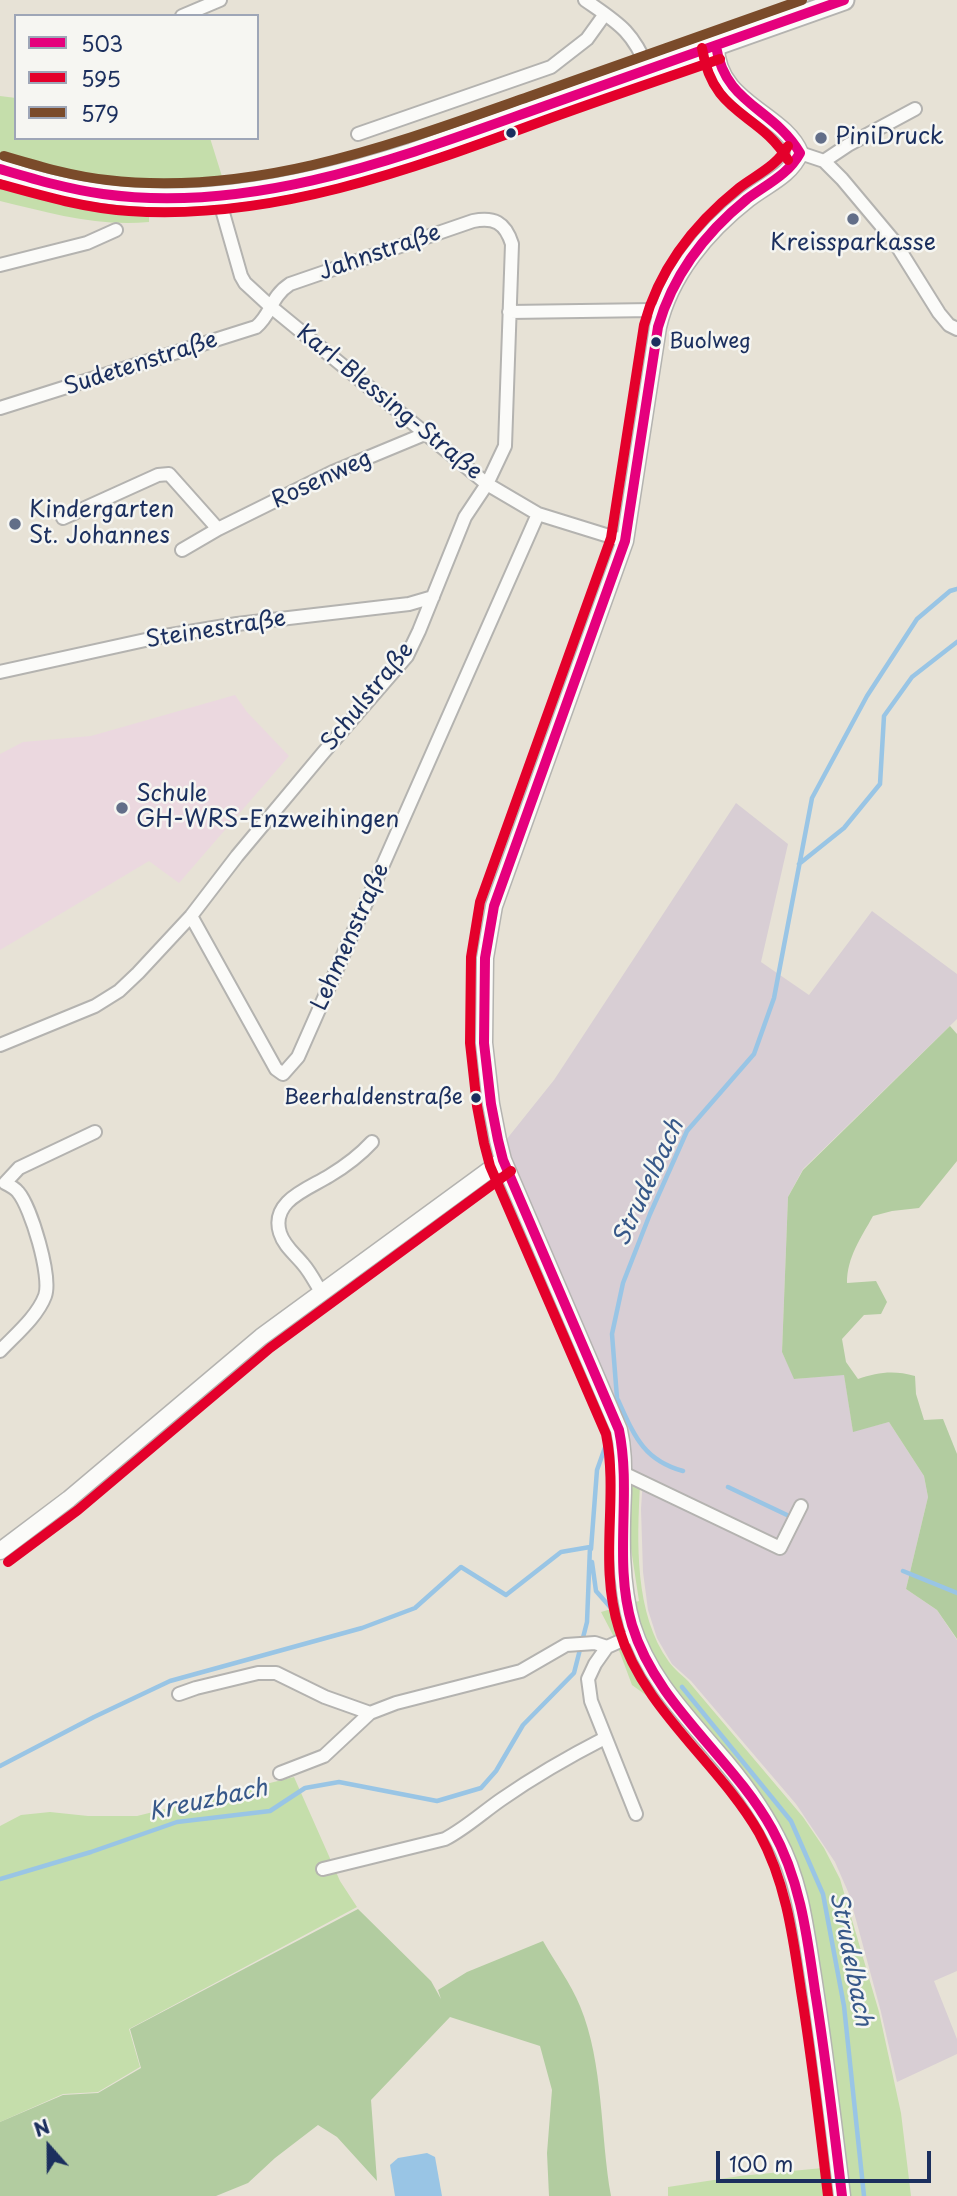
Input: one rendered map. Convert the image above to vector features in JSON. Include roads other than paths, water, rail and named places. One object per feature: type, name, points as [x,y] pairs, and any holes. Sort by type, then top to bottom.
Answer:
[{"type":"main road","points":[[0,169],[54,185],[116,197],[171,199],[222,196],[285,187],[376,164],[844,0]]},
{"type":"street","points":[[187,14],[220,0]]},
{"type":"street","points":[[585,0],[633,37],[648,69]]},
{"type":"street","points":[[358,134],[537,74],[582,44],[605,14]]},
{"type":"street","points":[[716,46],[716,59],[724,77],[744,101],[792,139],[800,153],[824,161],[878,221],[905,257],[939,313],[949,325],[957,329]]},
{"type":"street","points":[[824,161],[915,109]]},
{"type":"street","points":[[800,153],[791,170],[748,199],[710,234],[677,276],[667,296],[662,312],[625,541],[506,870],[489,931],[483,989],[484,1043],[491,1104],[503,1160],[610,1405],[621,1438],[624,1473],[624,1573],[636,1634],[662,1688],[739,1780],[776,1836],[790,1866],[798,1892],[815,1985],[842,2196]]},
{"type":"street","name":"Karl-Blessing-Straße","points":[[222,196],[223,213],[241,276],[270,306],[487,484],[538,514],[625,541]]},
{"type":"street","name":"Jahnstraße","points":[[270,306],[277,292],[290,284],[473,221],[499,221]]},
{"type":"street","name":"Schulstraße","points":[[0,1045],[84,1011],[119,991],[191,916],[297,784],[407,656],[470,507],[487,484],[505,446],[512,244],[508,231],[499,221]]},
{"type":"street","points":[[0,265],[87,243],[116,230]]},
{"type":"street","name":"Sudetenstraße","points":[[0,408],[256,327],[265,319],[270,306]]},
{"type":"street","points":[[509,312],[662,312]]},
{"type":"street","name":"Rosenweg","points":[[182,550],[218,529],[333,472],[427,433]]},
{"type":"street","points":[[63,518],[158,475],[169,474],[218,529]]},
{"type":"street","name":"Lehmenstraße","points":[[191,916],[276,1069],[283,1074],[298,1057],[538,514]]},
{"type":"street","name":"Steinestraße","points":[[0,672],[159,637],[237,624],[409,604],[433,597]]},
{"type":"street","points":[[0,1351],[32,1317],[45,1297],[48,1283],[44,1261],[25,1202],[17,1190],[2,1182],[19,1168],[95,1132]]},
{"type":"street","points":[[321,1292],[280,1233],[280,1212],[289,1200],[328,1176],[372,1142]]},
{"type":"street","points":[[0,1551],[69,1499],[219,1371],[321,1292],[503,1160]]},
{"type":"street","points":[[624,1473],[780,1548],[796,1516]]},
{"type":"street","points":[[280,1773],[312,1762],[334,1749],[370,1713],[396,1703],[521,1671],[566,1645],[601,1645],[636,1634]]},
{"type":"street","points":[[601,1645],[587,1686],[636,1814]]},
{"type":"street","points":[[179,1694],[258,1673],[276,1674],[324,1697],[370,1713]]},
{"type":"street","points":[[323,1870],[445,1839],[524,1784],[606,1738]]},
{"type":"water","points":[[427,2153],[435,2157],[442,2196],[395,2196],[390,2165],[398,2158]]},
{"type":"waterway","name":"Strudelbach","points":[[615,1409],[617,1398],[612,1334],[623,1283],[687,1131],[754,1054],[774,998],[812,798],[867,696],[917,619],[950,591],[957,589]]},
{"type":"waterway","name":"Strudelbach","points":[[799,864],[844,828],[880,784],[884,716],[912,677],[957,642]]},
{"type":"waterway","points":[[618,1400],[635,1435],[649,1453],[669,1466],[683,1471]]},
{"type":"waterway","name":"Strudelbach","points":[[591,1549],[597,1470],[612,1428]]},
{"type":"waterway","points":[[728,1487],[787,1515]]},
{"type":"waterway","name":"Kreuzbach","points":[[0,1766],[170,1681],[362,1628],[415,1608],[461,1567],[506,1595],[561,1552],[590,1547],[587,1622],[574,1673],[523,1725],[496,1771],[481,1788],[437,1801],[339,1782],[305,1788],[270,1811],[177,1822],[91,1852],[0,1879]]},
{"type":"waterway","name":"Strudelbach","points":[[592,1562],[596,1591],[611,1608]]},
{"type":"waterway","points":[[903,1571],[957,1593]]},
{"type":"waterway","name":"Strudelbach","points":[[682,1687],[791,1821],[823,1894],[844,2006],[864,2196]]},
{"type":"place","name":"PiniDruck","points":[[821,138]]},
{"type":"place","name":"Kreissparkasse","points":[[853,219]]},
{"type":"place","name":"Buolweg","points":[[656,342]]},
{"type":"place","name":"Kindergarten St. Johannes","points":[[15,524]]},
{"type":"place","name":"Schule GH-WRS-Enzweihingen","points":[[122,808]]},
{"type":"place","name":"Beerhaldenstraße","points":[[476,1098]]}]
